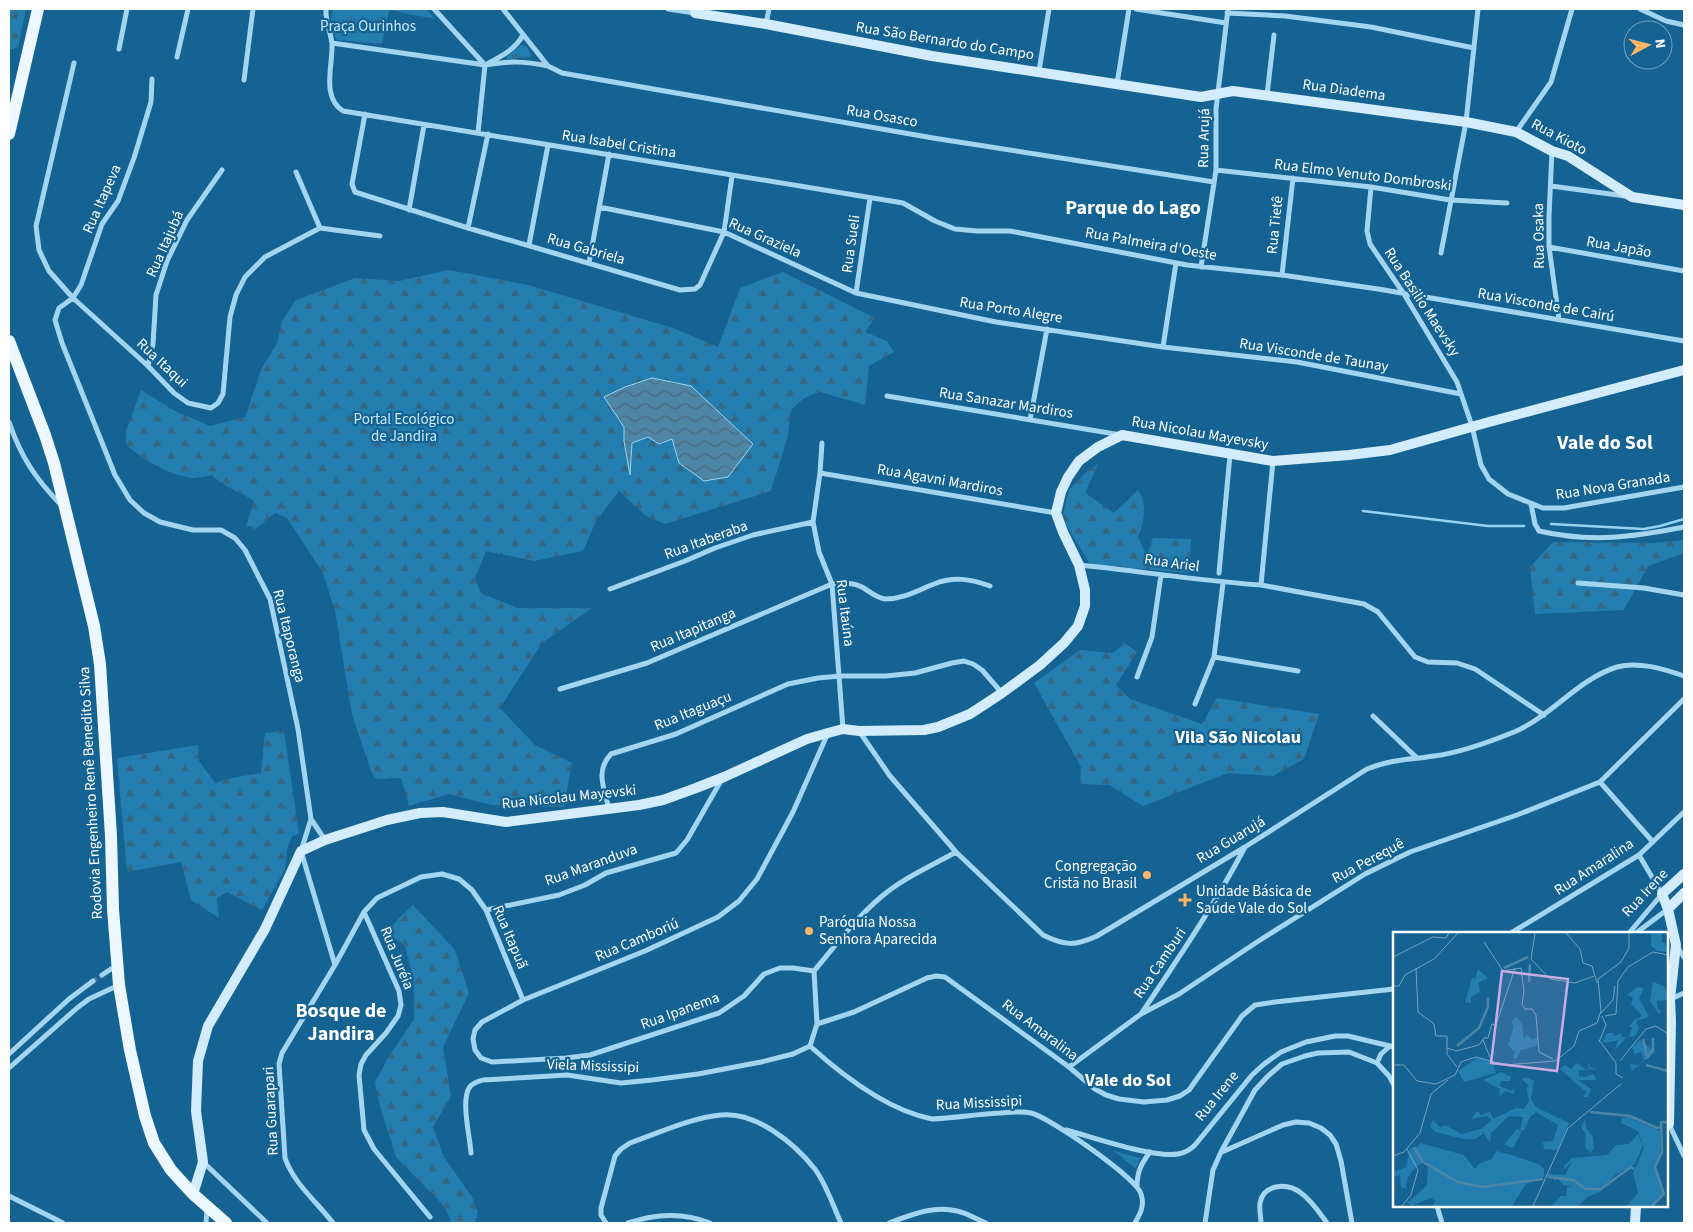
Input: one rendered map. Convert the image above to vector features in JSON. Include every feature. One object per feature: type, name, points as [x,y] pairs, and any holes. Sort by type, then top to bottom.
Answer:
[{"type":"main road","points":[[9,134],[38,9]]},
{"type":"main road","name":"Rodovia Engenheiro Renê Benedito Silva","points":[[9,342],[46,435],[94,626],[100,664],[117,965],[130,1050],[140,1097],[154,1143],[171,1170],[193,1194],[226,1223]]},
{"type":"street","points":[[119,48],[127,9]]},
{"type":"street","points":[[177,57],[188,9]]},
{"type":"street","points":[[244,80],[253,9]]},
{"type":"street","points":[[326,9],[325,16],[332,43]]},
{"type":"street","points":[[434,9],[485,65],[478,133]]},
{"type":"street","points":[[503,9],[548,66]]},
{"type":"street","name":"Rua São Bernardo do Campo","points":[[668,9],[696,11],[932,56],[1116,85],[1201,97],[1218,93]]},
{"type":"street","points":[[766,24],[769,9]]},
{"type":"street","points":[[1039,72],[1049,9]]},
{"type":"street","points":[[1116,85],[1129,9]]},
{"type":"street","points":[[1136,9],[1226,23]]},
{"type":"street","points":[[1441,253],[1466,122],[1478,9]]},
{"type":"street","points":[[1516,132],[1551,82],[1572,9]]},
{"type":"street","points":[[1640,9],[1666,22],[1684,25]]},
{"type":"street","points":[[1227,11],[1362,26],[1474,48]]},
{"type":"street","name":"Rua Arujá","points":[[1201,267],[1216,170],[1216,109],[1227,11]]},
{"type":"street","points":[[485,65],[514,48],[523,35]]},
{"type":"street","points":[[1267,95],[1274,35]]},
{"type":"street","name":"Rua Osasco","points":[[332,43],[485,65],[509,61],[529,62],[548,66],[562,73],[933,138],[1214,182]]},
{"type":"street","name":"Rua Isabel Cristina","points":[[332,43],[330,79],[332,97],[336,106],[343,111],[870,198]]},
{"type":"street","name":"Rua Itaqui","points":[[74,63],[36,226],[39,250],[49,271],[74,298],[148,366],[174,393],[188,403],[211,408],[218,403],[223,394],[230,317],[236,295],[245,277],[265,258],[320,228]]},
{"type":"street","name":"Rua Itapeva","points":[[74,298],[81,285],[102,224],[118,201],[134,158],[150,102],[152,78]]},
{"type":"street","name":"Rua Diadema","points":[[1218,93],[1233,91],[1466,122]]},
{"type":"street","name":"Rua Gabriela","points":[[365,114],[352,184],[355,192],[468,228],[680,290],[695,289],[700,285],[724,232],[732,176]]},
{"type":"street","name":"Rua Kioto","points":[[1466,122],[1516,132],[1552,151],[1568,156],[1632,197]]},
{"type":"street","points":[[409,210],[424,125]]},
{"type":"street","points":[[468,228],[488,134]]},
{"type":"street","points":[[529,245],[548,145]]},
{"type":"street","name":"Rua Osaka","points":[[1552,151],[1548,216],[1549,248],[1559,319]]},
{"type":"street","points":[[589,263],[609,154]]},
{"type":"street","name":"Rua Itajubá","points":[[148,366],[153,344],[156,295],[167,261],[187,220],[222,170]]},
{"type":"street","name":"Rua Elmo Venuto Dombroski","points":[[1216,170],[1371,187],[1450,200],[1507,203]]},
{"type":"street","points":[[296,172],[320,228],[380,236]]},
{"type":"street","name":"Rua Tietê","points":[[1282,275],[1293,178]]},
{"type":"street","points":[[1551,186],[1684,205]]},
{"type":"street","name":"Rua Basilio Maevsky","points":[[1371,187],[1367,231],[1370,244],[1404,294],[1454,376],[1472,426]]},
{"type":"street","name":"Rua Palmeira d'Oeste","points":[[870,198],[903,203],[935,221],[955,229],[1010,231],[1201,267],[1282,275],[1378,288],[1404,294]]},
{"type":"street","name":"Rua Sueli","points":[[856,293],[870,198]]},
{"type":"street","name":"Rua Graziela","points":[[600,206],[724,232],[856,293]]},
{"type":"street","name":"Rua Japão","points":[[1549,248],[1684,271]]},
{"type":"street","points":[[1163,347],[1176,263]]},
{"type":"street","name":"Rua Porto Alegre","points":[[856,293],[961,316],[1163,347]]},
{"type":"street","name":"Rua Visconde de Cairú","points":[[1404,294],[1684,341]]},
{"type":"street","name":"Rua Itaporanga","points":[[74,298],[59,308],[55,320],[115,475],[130,500],[144,513],[160,522],[193,530],[221,530],[235,538],[245,550],[270,599],[298,729],[311,819],[325,840]]},
{"type":"street","points":[[1030,420],[1047,329]]},
{"type":"street","name":"Rua Visconde de Taunay","points":[[1163,347],[1297,362],[1461,394]]},
{"type":"street","name":"Rua Nicolau Mayevsky","points":[[1056,513],[1061,492],[1078,461],[1098,447],[1122,435],[1273,461],[1349,455],[1390,450],[1472,426],[1684,370]]},
{"type":"street","name":"Rua Sanazar Mardiros","points":[[887,396],[1122,435]]},
{"type":"street","points":[[9,422],[25,460],[42,485],[65,509]]},
{"type":"street","name":"Rua Nova Granada","points":[[1472,426],[1481,465],[1488,479],[1508,494],[1543,508],[1564,508],[1684,487]]},
{"type":"street","name":"Rua Itaúna","points":[[822,443],[813,522],[819,552],[832,584],[843,729]]},
{"type":"street","points":[[1219,573],[1230,454]]},
{"type":"street","points":[[1261,585],[1273,461]]},
{"type":"street","name":"Rua Agavni Mardiros","points":[[820,473],[1056,513]]},
{"type":"street","points":[[1531,504],[1535,524],[1539,531],[1550,533],[1606,539],[1639,536],[1684,527]]},
{"type":"street","points":[[843,729],[903,731],[938,727],[970,714],[1002,693],[1040,665],[1064,643],[1078,626],[1085,606],[1085,590],[1079,565],[1056,513]]},
{"type":"street","name":"Rua Itaberaba","points":[[610,589],[753,535],[813,522]]},
{"type":"street","name":"Rua Ariel","points":[[1079,565],[1223,583],[1261,585],[1364,604],[1378,612],[1414,657],[1428,662],[1457,663],[1475,669],[1544,714]]},
{"type":"street","points":[[1137,677],[1152,637],[1161,575]]},
{"type":"street","points":[[832,584],[847,583],[860,586],[885,599],[909,596],[936,583],[954,578],[973,580],[990,586]]},
{"type":"street","points":[[1195,704],[1214,657],[1223,583]]},
{"type":"street","points":[[1578,583],[1644,588],[1684,595]]},
{"type":"street","name":"Rua Itapitanga","points":[[560,689],[647,663],[832,584]]},
{"type":"street","points":[[1214,657],[1298,671]]},
{"type":"street","name":"Rua Itaguaçu","points":[[609,809],[601,771],[604,762],[611,754],[676,734],[788,684],[840,676],[886,676],[915,673],[964,661],[982,670],[1002,693]]},
{"type":"street","name":"Rua Guarujá","points":[[859,731],[890,776],[956,852],[1043,935],[1056,942],[1068,944],[1081,943],[1097,936],[1245,847],[1367,768],[1382,762],[1398,759],[1436,756],[1484,743],[1516,731],[1544,714],[1579,687],[1602,673],[1619,667],[1636,665],[1652,667],[1684,676]]},
{"type":"street","name":"Rua Perequê","points":[[1069,1067],[1141,1014],[1180,994],[1257,942],[1365,874],[1410,852],[1517,815],[1600,782],[1684,699]]},
{"type":"street","points":[[1373,716],[1417,758]]},
{"type":"street","name":"Rua Nicolau Mayevski","points":[[301,851],[325,840],[387,820],[420,813],[443,812],[506,822],[640,805],[663,800],[724,777],[807,739],[843,729]]},
{"type":"street","name":"Rua Camboriú","points":[[566,1058],[492,1062],[481,1058],[475,1050],[473,1039],[475,1030],[482,1022],[523,1000],[645,952],[718,918],[739,901],[757,879],[793,812],[828,733]]},
{"type":"street","name":"Rua Maranduva","points":[[486,910],[559,895],[585,885],[606,873],[676,853],[687,840],[724,777]]},
{"type":"street","points":[[1600,782],[1653,842]]},
{"type":"street","name":"Rua Amaralina","points":[[1513,932],[1639,855],[1684,812]]},
{"type":"street","name":"Rua Itaporanga","points":[[301,851],[311,819]]},
{"type":"street","name":"Rua Camburi","points":[[1141,1014],[1198,929],[1245,847]]},
{"type":"street","points":[[301,851],[335,965]]},
{"type":"street","points":[[193,1194],[203,1162],[196,1111],[198,1061],[208,1026],[265,929],[301,851]]},
{"type":"street","points":[[810,1046],[817,1024],[814,971],[864,913],[882,896],[908,878],[956,852]]},
{"type":"street","points":[[1639,855],[1662,894],[1668,909],[1676,945],[1668,999],[1671,1020],[1668,1125],[1684,1156]]},
{"type":"street","name":"Rua Itapuã","points":[[335,965],[364,912],[377,898],[421,877],[442,874],[459,879],[472,890],[486,910],[523,1000]]},
{"type":"street","name":"Rua Irene","points":[[1630,932],[1662,894],[1684,874]]},
{"type":"street","name":"Rua Irene","points":[[1637,932],[1668,909],[1684,893]]},
{"type":"street","name":"Rua Juréia","points":[[364,912],[399,991],[401,1005],[398,1016],[386,1033],[366,1055],[361,1064],[359,1074],[364,1130],[374,1149],[430,1217]]},
{"type":"street","points":[[1676,945],[1684,957]]},
{"type":"street","points":[[102,975],[117,965]]},
{"type":"street","name":"Rua Guarapari","points":[[333,1223],[312,1200],[289,1169],[285,1158],[279,1064],[282,1053],[335,965]]},
{"type":"street","name":"Rua Ipanema","points":[[566,1058],[590,1054],[719,1013],[744,996],[764,974],[780,968],[814,971]]},
{"type":"street","name":"Rua Amaralina","points":[[817,1024],[854,1012],[927,978],[945,977],[1069,1067],[1095,1089],[1119,1099],[1144,1102],[1167,1100],[1180,1096],[1190,1090],[1242,1016],[1256,1006],[1275,1002],[1393,989]]},
{"type":"street","points":[[9,1054],[69,999],[92,981]]},
{"type":"street","points":[[9,1068],[76,1008],[89,999],[119,985]]},
{"type":"street","points":[[1668,999],[1684,993]]},
{"type":"street","name":"Rua Irene","points":[[1060,1128],[1150,1152],[1177,1154],[1188,1151],[1195,1145],[1245,1084],[1264,1064],[1281,1052],[1306,1042],[1323,1038],[1348,1036],[1392,1046]]},
{"type":"street","name":"Rua Mississipi","points":[[810,1046],[832,1067],[862,1087],[904,1111],[918,1116],[932,1119],[1016,1112],[1032,1113],[1060,1128],[1112,1165],[1137,1186]]},
{"type":"street","name":"Viela Mississipi","points":[[471,1153],[466,1100],[468,1090],[473,1084],[483,1080],[567,1075],[621,1083],[652,1080],[698,1074],[761,1062],[793,1054],[810,1046]]},
{"type":"street","points":[[1378,1063],[1381,1054],[1392,1046]]},
{"type":"street","points":[[1205,1223],[1214,1170],[1221,1152],[1255,1090],[1282,1064],[1318,1053],[1349,1052],[1378,1063],[1393,1083]]},
{"type":"street","points":[[1245,1084],[1255,1090]]},
{"type":"street","points":[[606,1223],[601,1215],[601,1208],[615,1156],[621,1149],[630,1143],[699,1119],[734,1114],[756,1121],[789,1143],[815,1169],[841,1223]]},
{"type":"street","points":[[1221,1152],[1283,1125],[1296,1122],[1309,1123],[1321,1128],[1330,1135],[1336,1144],[1341,1161],[1352,1223]]},
{"type":"street","points":[[1135,1223],[1141,1212],[1142,1205],[1141,1194],[1137,1186],[1138,1172],[1150,1152]]},
{"type":"street","points":[[203,1162],[267,1223]]},
{"type":"street","points":[[1262,1223],[1260,1203],[1265,1192],[1274,1187],[1284,1185],[1302,1193],[1327,1223]]},
{"type":"street","points":[[9,1196],[63,1223]]},
{"type":"street","points":[[206,1223],[207,1206]]},
{"type":"street","points":[[1438,1207],[1442,1223]]},
{"type":"street","points":[[1635,1223],[1636,1207]]},
{"type":"street","points":[[889,1223],[927,1210],[936,1209],[959,1211],[986,1223]]},
{"type":"street","points":[[628,1223],[661,1215],[682,1215],[710,1223]]},
{"type":"street","points":[[970,1216],[973,1223]]},
{"type":"green space","points":[[9,9],[26,9],[18,47],[9,50]]},
{"type":"green space","name":"Praça Ourinhos","points":[[333,9],[426,9],[435,19],[389,10],[382,44],[337,40],[332,24]]},
{"type":"green space","points":[[521,45],[526,46],[531,57],[507,59],[506,57]]},
{"type":"green space","name":"Portal Ecológico de Jandira","points":[[449,270],[528,285],[673,328],[718,347],[740,288],[783,272],[875,318],[865,332],[887,341],[894,352],[869,366],[865,405],[820,392],[804,398],[791,410],[788,436],[771,491],[665,524],[646,516],[619,491],[596,521],[583,551],[534,561],[486,551],[475,578],[481,593],[517,608],[592,608],[542,643],[500,708],[535,745],[572,763],[564,807],[491,805],[449,794],[409,806],[401,778],[376,779],[371,771],[352,715],[335,611],[323,573],[287,518],[275,513],[253,531],[252,526],[246,527],[254,501],[212,475],[192,478],[175,474],[149,461],[126,445],[126,431],[141,390],[175,411],[210,426],[245,417],[261,370],[277,343],[282,321],[296,300],[355,278],[399,281]]},
{"type":"green space","points":[[1098,464],[1085,493],[1114,513],[1138,490],[1143,502],[1144,514],[1138,537],[1147,556],[1153,538],[1191,539],[1189,573],[1090,564],[1062,518],[1069,490],[1085,473]]},
{"type":"green space","points":[[1684,540],[1684,553],[1648,566],[1624,610],[1535,614],[1530,567],[1553,542],[1651,543]]},
{"type":"green space","points":[[1124,643],[1137,652],[1116,685],[1130,699],[1202,724],[1217,698],[1319,714],[1304,759],[1273,776],[1228,773],[1143,806],[1109,785],[1080,784],[1081,767],[1034,683],[1080,650],[1113,653]]},
{"type":"green space","points":[[284,731],[299,834],[292,836],[287,850],[285,869],[262,910],[227,892],[217,898],[219,918],[191,900],[181,862],[127,872],[117,758],[198,745],[199,761],[215,783],[261,773],[265,733]]},
{"type":"green space","points":[[413,905],[455,950],[469,993],[443,1047],[451,1096],[433,1127],[444,1157],[472,1197],[478,1212],[475,1223],[452,1223],[444,1206],[396,1157],[379,1103],[375,1082],[388,1058],[414,1019],[414,981],[405,946],[387,932]]},
{"type":"green space","points":[[1114,1151],[1140,1158],[1136,1169]]},
{"type":"water","points":[[652,378],[691,386],[753,444],[728,477],[704,481],[679,463],[672,439],[659,444],[648,437],[632,443],[630,475],[624,441],[624,427],[604,397],[625,387]]},
{"type":"waterway","points":[[1363,511],[1488,526],[1524,526]]},
{"type":"waterway","points":[[1551,524],[1644,529],[1684,519]]},
{"type":"tunnel","points":[[93,981],[102,975]]},
{"type":"place","name":"Congregação Cristã no Brasil","points":[[1147,875]]},
{"type":"place","name":"Unidade Básica de Saúde Vale do Sol","points":[[1185,900]]},
{"type":"place","name":"Paróquia Nossa Senhora Aparecida","points":[[809,931]]},
{"type":"district","name":"Parque do Lago","points":[[1133,208]]},
{"type":"district","name":"Vale do Sol","points":[[1605,443]]},
{"type":"district","name":"Vila São Nicolau","points":[[1238,737]]},
{"type":"district","name":"Bosque de Jandira","points":[[341,1022]]},
{"type":"district","name":"Vale do Sol","points":[[1128,1080]]}]
